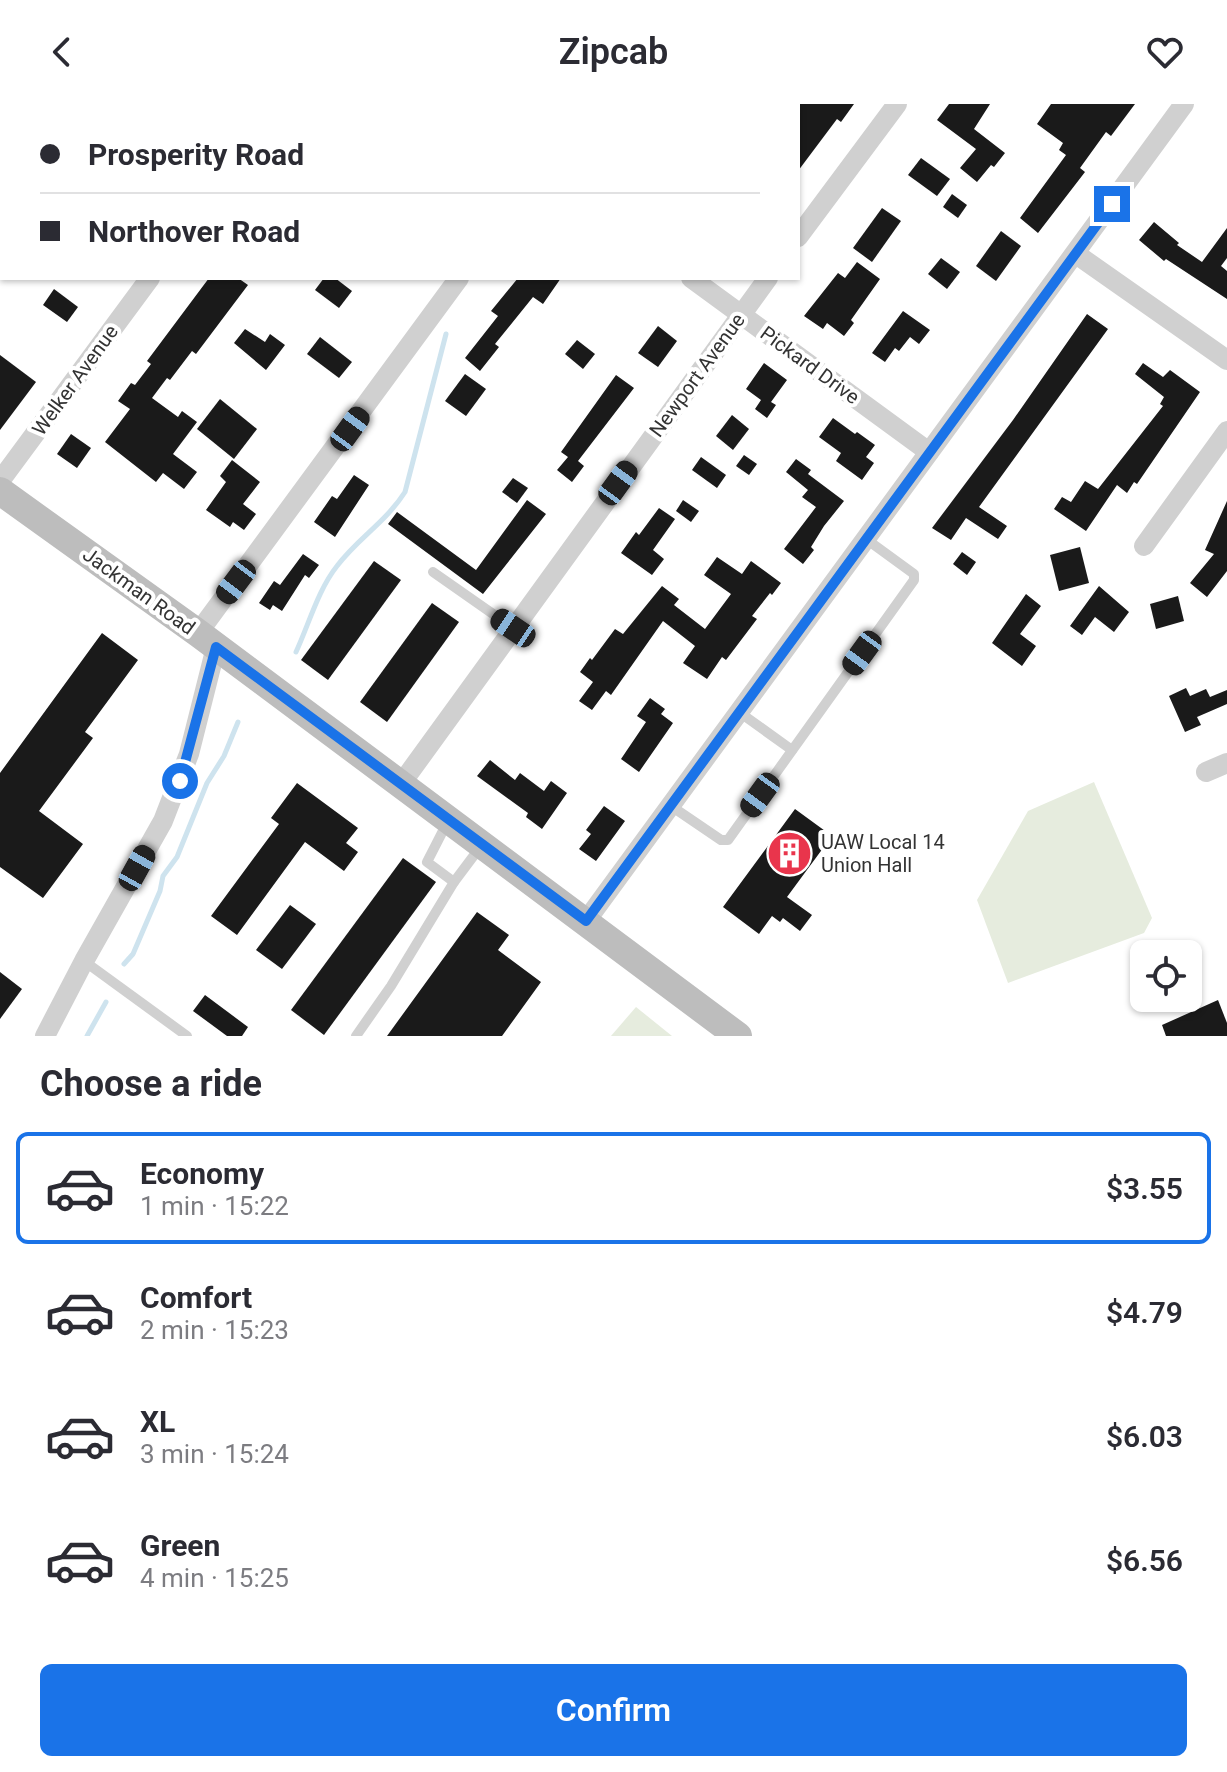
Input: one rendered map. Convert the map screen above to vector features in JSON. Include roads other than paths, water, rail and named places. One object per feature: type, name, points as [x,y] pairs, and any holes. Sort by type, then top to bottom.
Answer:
[{"type":"main road","name":"Jackman Road","points":[[0,491],[207,640],[738,1036]]},
{"type":"street","points":[[800,234],[897,104]]},
{"type":"street","points":[[586,921],[1184,104]]},
{"type":"street","points":[[1076,254],[1227,360]]},
{"type":"street","name":"Welker Avenue","points":[[0,481],[149,280]]},
{"type":"street","points":[[45,1036],[163,821],[174,795],[189,754],[207,640],[458,280]]},
{"type":"street","name":"Pickard Drive","points":[[694,280],[929,452]]},
{"type":"street","name":"Newport Avenue","points":[[401,784],[766,280]]},
{"type":"street","points":[[1144,546],[1227,431]]},
{"type":"street","points":[[1206,772],[1227,763]]},
{"type":"lane","points":[[671,806],[721,840],[728,840],[914,580],[914,574],[866,539]]},
{"type":"lane","points":[[433,572],[513,628]]},
{"type":"lane","points":[[739,712],[792,750]]},
{"type":"lane","points":[[449,820],[427,862],[454,882]]},
{"type":"lane","points":[[356,1036],[391,986],[454,882],[482,844]]},
{"type":"lane","points":[[84,961],[187,1036]]},
{"type":"waterway","points":[[296,652],[330,575],[405,492],[446,334]]},
{"type":"waterway","points":[[124,964],[133,954],[160,891],[163,876],[177,857],[207,783],[224,756],[238,722]]},
{"type":"waterway","points":[[87,1036],[106,1002]]},
{"type":"place","name":"UAW Local 14 Union Hall","points":[[790,854]]}]
